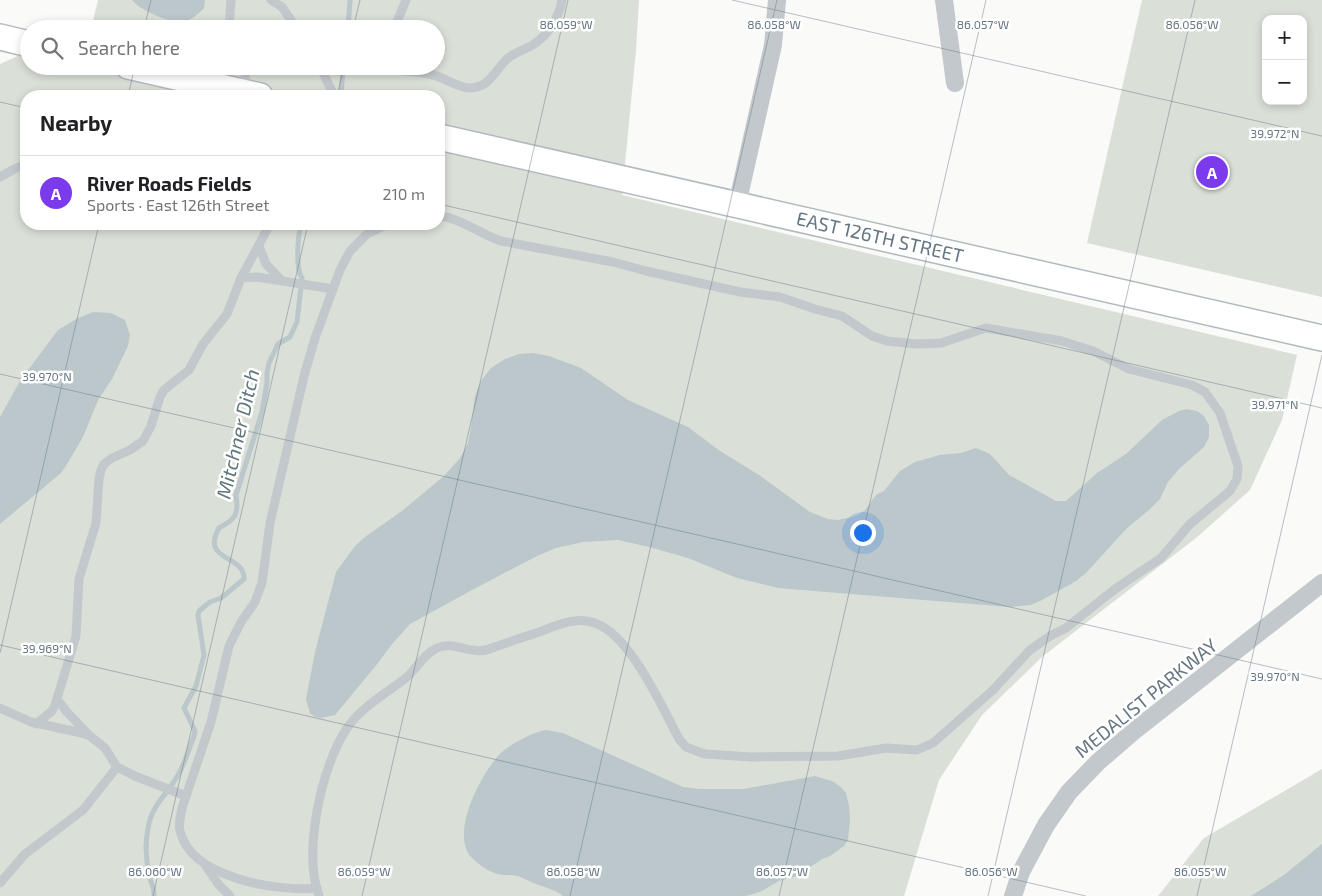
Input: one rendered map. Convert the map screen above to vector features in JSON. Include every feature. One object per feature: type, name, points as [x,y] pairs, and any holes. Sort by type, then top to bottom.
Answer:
[{"type":"street","points":[[737,205],[773,46],[777,0]]},
{"type":"street","points":[[944,0],[955,83]]},
{"type":"street","points":[[0,37],[20,42]]},
{"type":"street","points":[[165,75],[227,90]]},
{"type":"street","name":"EAST 126TH STREET","points":[[445,138],[1322,338]]},
{"type":"street","name":"MEDALIST PARKWAY","points":[[1013,896],[1022,872],[1046,825],[1069,792],[1098,762],[1134,731],[1322,583]]},
{"type":"lane","points":[[230,20],[231,0]]},
{"type":"lane","points":[[271,0],[282,7],[291,20]]},
{"type":"lane","points":[[398,20],[406,0]]},
{"type":"lane","points":[[433,75],[463,87],[480,86],[487,83],[509,57],[547,34],[556,21],[562,0]]},
{"type":"lane","points":[[246,75],[248,90]]},
{"type":"lane","points":[[324,75],[331,90]]},
{"type":"lane","points":[[0,177],[20,167]]},
{"type":"lane","points":[[375,230],[366,234],[355,244],[345,259],[315,338],[304,376],[270,523],[262,583],[255,602],[241,622],[230,646],[211,722],[182,794],[180,830],[190,849],[219,872],[239,879],[265,885],[318,892],[314,844],[315,818],[323,786],[341,739],[347,728],[362,712],[408,676],[426,657],[438,648],[451,646],[480,652],[568,622],[589,622],[597,624],[610,633],[630,654],[645,676],[679,739],[691,750],[714,755],[751,757],[838,756],[886,748],[917,750],[942,737],[1007,677],[1030,650],[1050,636],[1066,628],[1114,589],[1161,558],[1190,524],[1230,491],[1237,479],[1237,460],[1220,413],[1205,392],[1185,382],[1129,369],[1085,348],[1045,337],[986,328],[941,342],[916,344],[887,341],[872,336],[842,316],[780,297],[740,292],[613,262],[501,241],[445,217]]},
{"type":"lane","points":[[36,724],[52,711],[76,636],[79,579],[96,523],[98,479],[101,470],[104,464],[112,458],[130,450],[143,441],[151,426],[164,390],[189,370],[203,344],[227,314],[241,278],[267,230]]},
{"type":"lane","points":[[258,246],[266,264],[281,280]]},
{"type":"lane","points":[[241,278],[257,277],[334,288]]},
{"type":"lane","points":[[57,699],[66,712],[105,748],[117,767],[182,794]]},
{"type":"lane","points":[[0,708],[36,724],[90,736]]},
{"type":"lane","points":[[0,883],[25,854],[84,810],[117,767]]},
{"type":"lane","points":[[203,861],[211,875],[230,896]]},
{"type":"shaded area","points":[[98,0],[639,0],[622,195],[1297,355],[1282,420],[1250,490],[1196,538],[1042,657],[982,715],[939,780],[904,896],[0,896],[0,64],[20,55],[20,75],[445,75],[445,20],[93,20]]},
{"type":"shaded area","points":[[132,0],[205,0],[204,8],[189,20],[164,19]]},
{"type":"shaded area","points":[[1142,0],[1322,0],[1322,297],[1087,243]]},
{"type":"shaded area","points":[[93,312],[111,313],[125,320],[130,335],[128,346],[112,379],[98,400],[83,437],[61,473],[0,524],[0,417],[20,381],[58,330],[78,318]]},
{"type":"shaded area","points":[[533,353],[549,356],[581,368],[628,400],[688,427],[810,512],[828,519],[838,520],[856,516],[865,510],[876,495],[884,491],[900,471],[915,462],[940,455],[961,453],[976,448],[990,454],[1009,475],[1056,501],[1066,501],[1097,473],[1126,454],[1162,420],[1179,411],[1186,409],[1197,411],[1204,416],[1209,425],[1209,437],[1204,447],[1179,469],[1168,482],[1160,499],[1127,528],[1086,573],[1076,581],[1031,605],[1009,607],[778,588],[737,578],[688,558],[649,547],[618,540],[583,542],[556,548],[537,556],[410,624],[335,715],[321,718],[315,717],[310,713],[306,699],[315,652],[336,572],[355,546],[402,511],[444,476],[460,458],[468,443],[475,396],[481,381],[491,368],[505,359],[519,354]]},
{"type":"shaded area","points":[[546,730],[563,733],[683,787],[744,789],[815,776],[832,781],[846,793],[850,819],[848,840],[844,846],[830,856],[822,859],[797,876],[779,881],[760,892],[746,896],[563,896],[518,876],[494,873],[473,859],[466,849],[464,836],[465,821],[470,806],[476,790],[499,755],[508,747],[534,733]]},
{"type":"shaded area","points":[[1322,769],[1322,896],[1158,896],[1204,838]]},
{"type":"shaded area","points":[[1322,844],[1322,896],[1251,896],[1284,875]]},
{"type":"waterway","name":"Mitchner Ditch","points":[[349,20],[350,0]]},
{"type":"waterway","name":"Mitchner Ditch","points":[[341,90],[342,75]]},
{"type":"waterway","name":"Mitchner Ditch","points":[[154,896],[147,857],[146,840],[148,828],[156,806],[174,782],[185,761],[194,736],[195,731],[184,708],[196,686],[204,655],[199,611],[210,602],[221,598],[244,579],[238,565],[215,547],[215,539],[219,528],[233,519],[235,515],[237,507],[236,495],[262,412],[269,363],[278,344],[290,337],[297,322],[302,278],[298,267],[300,230]]},
{"type":"place","name":"River Roads Fields","points":[[1212,172]]}]
